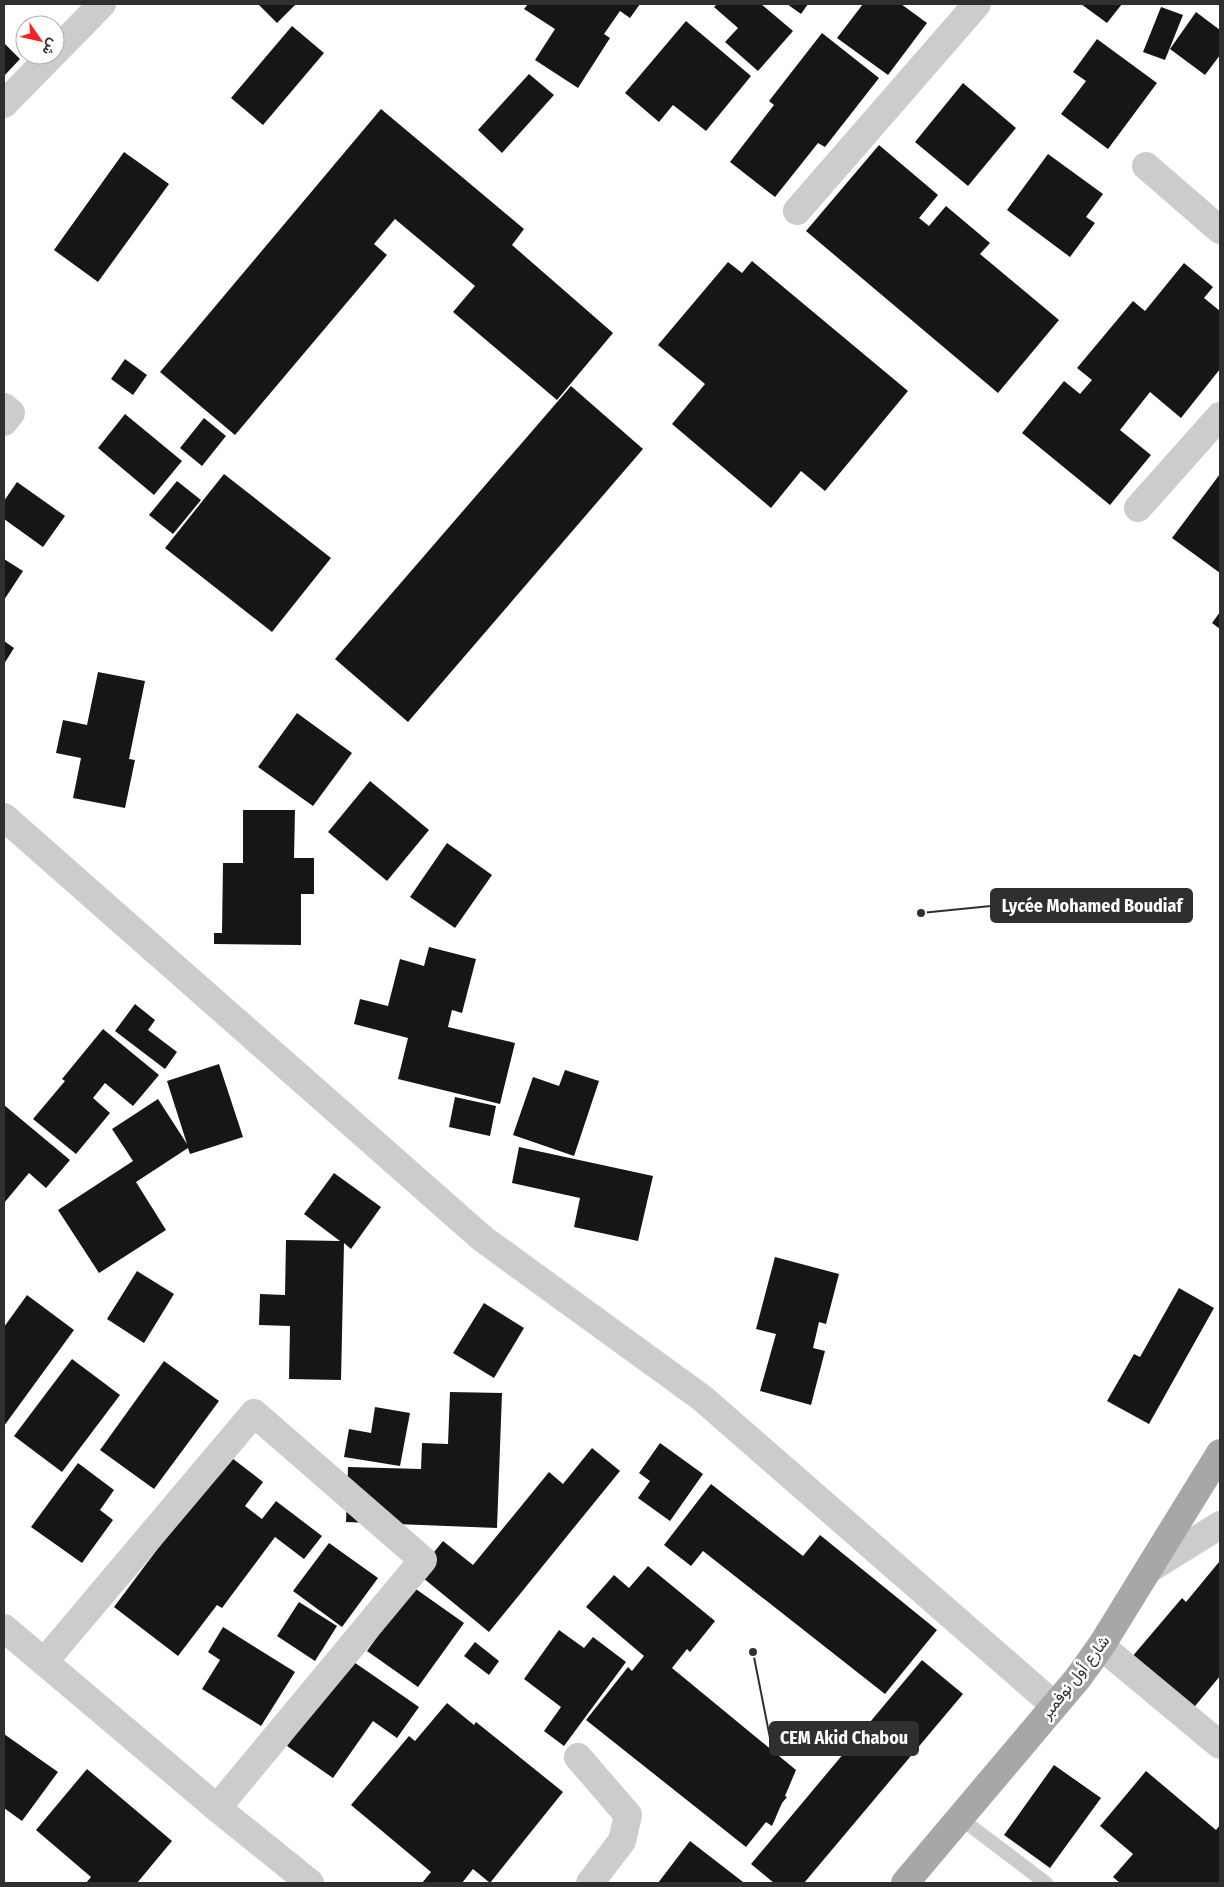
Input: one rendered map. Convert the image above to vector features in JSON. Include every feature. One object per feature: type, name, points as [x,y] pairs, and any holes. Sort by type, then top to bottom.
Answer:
[{"type":"main road","name":"شارع أول نوفمبر","points":[[905,1883],[1078,1678],[1101,1646],[1220,1453]]},
{"type":"street","points":[[65,42],[102,4]]},
{"type":"street","points":[[797,211],[977,4]]},
{"type":"street","points":[[4,104],[42,65]]},
{"type":"street","points":[[1146,166],[1220,230]]},
{"type":"street","points":[[4,407],[11,413],[4,422]]},
{"type":"street","points":[[1138,508],[1220,416]]},
{"type":"street","points":[[4,817],[483,1239],[702,1398],[1054,1705]]},
{"type":"street","points":[[44,1662],[254,1413],[423,1560],[217,1808]]},
{"type":"street","points":[[1148,1570],[1220,1525]]},
{"type":"street","points":[[4,1628],[217,1808],[310,1883]]},
{"type":"street","points":[[1101,1646],[1220,1745]]},
{"type":"street","points":[[578,1756],[628,1815],[622,1840],[590,1883]]},
{"type":"lane","points":[[960,1818],[1046,1883]]},
{"type":"building","points":[[258,4],[296,4],[277,23]]},
{"type":"building","points":[[528,4],[640,4],[630,18],[620,11],[604,34],[610,38],[578,88],[535,60],[555,29],[524,9]]},
{"type":"building","points":[[717,4],[761,4],[793,31],[758,71],[725,42],[738,28],[714,7]]},
{"type":"building","points":[[787,4],[808,4],[801,14]]},
{"type":"building","points":[[863,4],[901,4],[927,23],[888,75],[837,38]]},
{"type":"building","points":[[1081,4],[1122,4],[1107,23]]},
{"type":"building","points":[[1161,7],[1183,15],[1165,60],[1143,52]]},
{"type":"building","points":[[1196,12],[1220,30],[1220,55],[1205,75],[1170,49]]},
{"type":"building","points":[[686,21],[751,76],[706,131],[673,105],[659,122],[625,93]]},
{"type":"building","points":[[292,26],[324,53],[263,125],[231,98]]},
{"type":"building","points":[[822,33],[879,78],[825,147],[818,143],[775,197],[730,162],[774,105],[769,101]]},
{"type":"building","points":[[1097,39],[1157,83],[1108,149],[1061,114],[1086,81],[1073,72]]},
{"type":"building","points":[[4,43],[15,54],[15,64],[4,76]]},
{"type":"building","points":[[529,74],[554,95],[502,153],[478,130]]},
{"type":"building","points":[[963,83],[1016,128],[968,186],[915,142]]},
{"type":"building","points":[[381,109],[524,229],[512,245],[613,333],[557,400],[453,312],[475,286],[395,219],[374,244],[387,255],[235,435],[160,372]]},
{"type":"building","points":[[879,145],[938,195],[919,218],[929,226],[946,206],[990,243],[980,254],[1059,320],[998,393],[806,231]]},
{"type":"building","points":[[124,152],[169,184],[98,282],[54,250]]},
{"type":"building","points":[[1048,154],[1103,194],[1086,217],[1095,223],[1070,257],[1007,210]]},
{"type":"building","points":[[752,261],[908,391],[825,491],[801,471],[771,508],[672,424],[705,384],[658,345],[728,262],[742,273]]},
{"type":"building","points":[[1184,263],[1213,287],[1204,298],[1220,311],[1220,369],[1181,418],[1150,392],[1120,430],[1151,455],[1110,505],[1022,433],[1064,381],[1080,394],[1092,380],[1077,368],[1133,301],[1145,311]]},
{"type":"building","points":[[125,359],[147,375],[133,395],[111,379]]},
{"type":"building","points":[[571,386],[643,449],[408,722],[335,659]]},
{"type":"building","points":[[125,414],[182,461],[154,495],[98,448]]},
{"type":"building","points":[[204,418],[226,436],[202,466],[180,448]]},
{"type":"building","points":[[224,474],[331,558],[272,632],[165,548]]},
{"type":"building","points":[[1220,474],[1220,573],[1172,538]]},
{"type":"building","points":[[177,481],[201,500],[173,534],[149,515]]},
{"type":"building","points":[[17,482],[65,516],[43,547],[4,519],[4,501]]},
{"type":"building","points":[[4,559],[23,571],[4,600]]},
{"type":"building","points":[[1220,612],[1220,629],[1212,623]]},
{"type":"building","points":[[4,641],[14,648],[4,664]]},
{"type":"building","points":[[98,672],[145,681],[129,759],[135,760],[125,808],[73,798],[81,758],[56,753],[63,720],[87,725]]},
{"type":"building","points":[[297,713],[352,753],[313,806],[258,767]]},
{"type":"building","points":[[370,781],[429,830],[387,881],[328,832]]},
{"type":"building","points":[[243,810],[295,810],[294,858],[314,858],[314,894],[301,894],[301,945],[214,944],[214,933],[222,933],[223,863],[243,863]]},
{"type":"building","points":[[447,843],[492,875],[455,928],[410,897]]},
{"type":"building","points":[[429,947],[476,959],[462,1013],[452,1010],[448,1027],[515,1043],[500,1104],[398,1079],[408,1038],[354,1024],[360,999],[388,1006],[400,959],[424,966]]},
{"type":"building","points":[[135,1004],[155,1020],[148,1030],[177,1052],[165,1069],[115,1031]]},
{"type":"building","points":[[103,1029],[159,1075],[133,1106],[105,1083],[93,1098],[110,1113],[76,1154],[33,1119],[65,1081],[62,1079]]},
{"type":"building","points":[[219,1064],[243,1137],[190,1154],[188,1148],[136,1182],[166,1230],[99,1273],[58,1210],[133,1161],[112,1129],[158,1099],[187,1144],[167,1081]]},
{"type":"building","points":[[565,1070],[599,1081],[574,1156],[513,1135],[533,1077],[559,1086]]},
{"type":"building","points":[[455,1097],[496,1106],[490,1136],[449,1127]]},
{"type":"building","points":[[4,1105],[70,1160],[46,1188],[29,1173],[4,1203]]},
{"type":"building","points":[[519,1147],[653,1176],[638,1241],[574,1227],[580,1198],[512,1183]]},
{"type":"building","points":[[334,1173],[381,1207],[351,1249],[344,1243],[341,1380],[289,1379],[290,1326],[259,1325],[260,1294],[285,1295],[286,1240],[340,1241],[304,1214]]},
{"type":"building","points":[[775,1257],[839,1274],[826,1324],[819,1322],[813,1348],[825,1351],[811,1405],[760,1391],[776,1334],[756,1329]]},
{"type":"building","points":[[137,1271],[174,1294],[144,1343],[107,1319]]},
{"type":"building","points":[[1179,1288],[1214,1308],[1149,1424],[1107,1401],[1134,1354],[1140,1357]]},
{"type":"building","points":[[27,1295],[74,1330],[4,1426],[4,1327]]},
{"type":"building","points":[[484,1303],[524,1328],[494,1378],[453,1353]]},
{"type":"building","points":[[72,1359],[120,1395],[62,1472],[14,1436]]},
{"type":"building","points":[[164,1361],[219,1401],[154,1489],[100,1450]]},
{"type":"building","points":[[450,1392],[502,1393],[497,1528],[346,1522],[348,1467],[421,1469],[422,1443],[448,1444]]},
{"type":"building","points":[[375,1407],[410,1413],[400,1466],[344,1457],[349,1429],[371,1433]]},
{"type":"building","points":[[660,1443],[703,1474],[670,1521],[638,1498],[650,1481],[639,1473]]},
{"type":"building","points":[[592,1448],[620,1471],[489,1632],[417,1573],[443,1541],[473,1565],[549,1472],[563,1484]]},
{"type":"building","points":[[228,1455],[263,1482],[245,1506],[262,1519],[276,1501],[322,1536],[304,1559],[275,1537],[222,1608],[217,1605],[178,1656],[114,1607]]},
{"type":"building","points":[[78,1463],[114,1490],[100,1510],[113,1520],[82,1563],[31,1527]]},
{"type":"building","points":[[711,1484],[803,1556],[820,1535],[937,1630],[885,1694],[703,1551],[691,1566],[664,1545]]},
{"type":"building","points":[[329,1543],[378,1578],[342,1627],[293,1591]]},
{"type":"building","points":[[1219,1562],[1220,1676],[1181,1723],[1120,1671],[1182,1598],[1186,1602]]},
{"type":"building","points":[[648,1566],[715,1621],[690,1652],[687,1649],[672,1668],[796,1770],[785,1796],[787,1797],[782,1803],[772,1826],[766,1822],[746,1847],[586,1720],[628,1667],[632,1671],[644,1656],[586,1607],[614,1575],[629,1588]]},
{"type":"building","points":[[413,1587],[464,1623],[418,1687],[367,1651]]},
{"type":"building","points":[[299,1602],[337,1626],[315,1661],[277,1636]]},
{"type":"building","points":[[223,1627],[295,1672],[261,1726],[202,1689],[220,1660],[208,1652]]},
{"type":"building","points":[[559,1630],[584,1648],[593,1637],[626,1662],[564,1746],[544,1731],[561,1707],[524,1679]]},
{"type":"building","points":[[475,1642],[499,1661],[489,1675],[464,1656]]},
{"type":"building","points":[[348,1658],[419,1707],[397,1738],[373,1721],[333,1778],[287,1746]]},
{"type":"building","points":[[922,1660],[963,1694],[804,1883],[774,1883],[751,1864]]},
{"type":"building","points":[[447,1703],[474,1725],[476,1722],[563,1792],[490,1883],[473,1869],[462,1883],[422,1883],[431,1872],[351,1805],[409,1736],[415,1741]]},
{"type":"building","points":[[4,1734],[58,1772],[22,1821],[4,1808]]},
{"type":"building","points":[[1054,1765],[1101,1798],[1050,1868],[1004,1835]]},
{"type":"building","points":[[87,1769],[172,1841],[137,1883],[86,1883],[91,1877],[36,1830]]},
{"type":"building","points":[[1146,1771],[1216,1830],[1220,1825],[1220,1883],[1120,1883],[1113,1877],[1133,1854],[1100,1826]]},
{"type":"building","points":[[690,1841],[743,1882],[658,1883]]},
{"type":"place","name":"Lycée Mohamed Boudiaf","points":[[921,913]]},
{"type":"place","name":"CEM Akid Chabou","points":[[753,1652]]}]
